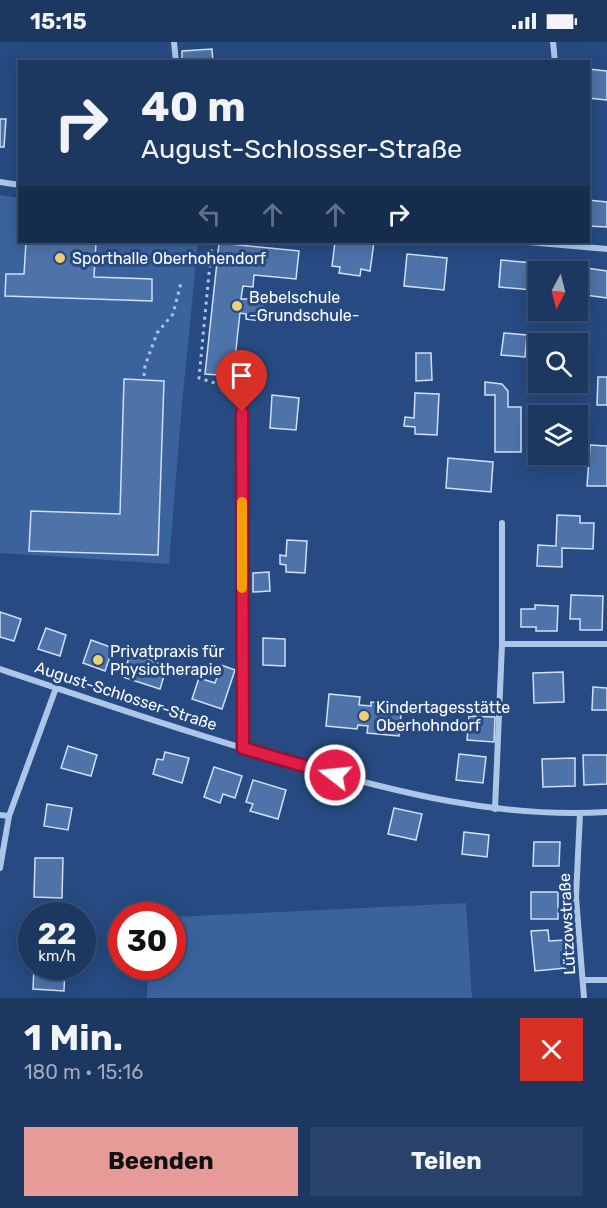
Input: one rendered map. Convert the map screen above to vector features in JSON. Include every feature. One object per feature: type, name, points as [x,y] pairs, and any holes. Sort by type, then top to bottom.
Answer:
[{"type":"street","points":[[174,42],[176,60]]},
{"type":"street","points":[[553,42],[555,60]]},
{"type":"street","points":[[0,182],[18,185]]},
{"type":"street","points":[[561,243],[607,249]]},
{"type":"street","name":"August-Schlosser-Straße","points":[[242,412],[243,748]]},
{"type":"street","points":[[495,809],[502,644],[502,523]]},
{"type":"street","points":[[502,644],[607,644]]},
{"type":"street","name":"August-Schlosser-Straße","points":[[0,669],[243,748],[381,788],[495,809],[607,812]]},
{"type":"street","points":[[0,868],[9,816],[56,688]]},
{"type":"street","name":"Lützowstraße","points":[[580,813],[576,897],[584,998]]},
{"type":"street","points":[[0,815],[9,816]]},
{"type":"street","points":[[583,980],[607,980]]},
{"type":"path","points":[[212,243],[199,378],[224,386],[242,412]]},
{"type":"path","points":[[144,376],[145,366],[157,333],[173,314],[181,283]]},
{"type":"shaded area","points":[[0,195],[18,198],[18,243],[198,243],[169,564],[0,553]]},
{"type":"shaded area","points":[[466,903],[472,998],[147,998],[148,980],[186,980],[186,916]]},
{"type":"building","points":[[212,49],[213,60],[182,60],[182,51]]},
{"type":"building","points":[[590,69],[607,71],[607,100],[590,98]]},
{"type":"building","points":[[0,119],[6,119],[4,147],[0,147]]},
{"type":"building","points":[[590,200],[607,202],[607,227],[590,226]]},
{"type":"building","name":"Sporthalle Oberhohendorf","points":[[26,243],[96,243],[94,277],[152,279],[152,301],[5,296],[6,274],[24,274]]},
{"type":"building","name":"Bebelschule -Grundschule-","points":[[219,243],[299,251],[296,279],[254,275],[253,287],[243,286],[241,299],[249,299],[249,296],[264,297],[261,321],[246,319],[246,314],[240,313],[233,376],[205,374]]},
{"type":"building","points":[[335,243],[374,243],[370,271],[361,269],[360,276],[339,273],[340,267],[332,266]]},
{"type":"building","points":[[407,254],[447,258],[444,290],[404,286]]},
{"type":"building","points":[[501,260],[528,262],[528,290],[499,287]]},
{"type":"building","points":[[588,268],[607,271],[607,298],[588,295]]},
{"type":"building","points":[[504,333],[527,335],[525,357],[501,355]]},
{"type":"building","points":[[416,353],[431,353],[432,380],[416,381]]},
{"type":"building","points":[[598,377],[607,377],[607,405],[597,405]]},
{"type":"building","points":[[124,379],[164,381],[158,555],[29,551],[31,511],[120,514]]},
{"type":"building","points":[[485,382],[502,384],[508,391],[508,407],[521,407],[521,452],[495,452],[495,395],[485,395]]},
{"type":"building","points":[[415,393],[439,394],[437,435],[415,434],[415,427],[404,426],[405,417],[414,418]]},
{"type":"building","points":[[272,395],[299,398],[296,430],[270,428]]},
{"type":"building","points":[[590,445],[607,446],[607,486],[587,486]]},
{"type":"building","points":[[448,458],[493,462],[491,492],[446,488]]},
{"type":"building","points":[[557,515],[580,516],[580,523],[594,523],[593,549],[562,548],[562,567],[537,566],[538,545],[556,546]]},
{"type":"building","points":[[287,540],[307,541],[305,573],[286,572],[286,565],[280,564],[280,555],[286,556]]},
{"type":"building","points":[[269,572],[270,591],[253,592],[253,573]]},
{"type":"building","points":[[571,595],[603,596],[602,630],[580,630],[580,619],[570,619]]},
{"type":"building","points":[[535,605],[558,606],[557,631],[536,631],[536,627],[521,627],[521,609],[535,609]]},
{"type":"building","points":[[0,612],[21,619],[14,641],[0,637]]},
{"type":"building","points":[[46,628],[66,635],[60,656],[38,649]]},
{"type":"building","points":[[263,638],[285,639],[285,666],[263,665]]},
{"type":"building","points":[[91,640],[113,648],[105,671],[83,663]]},
{"type":"building","points":[[130,654],[167,666],[160,689],[123,677]]},
{"type":"building","points":[[221,665],[235,670],[222,709],[192,699],[199,678],[215,683]]},
{"type":"building","points":[[563,672],[564,702],[534,703],[533,673]]},
{"type":"building","points":[[593,687],[607,688],[607,710],[592,710]]},
{"type":"building","points":[[329,694],[360,697],[359,705],[371,706],[371,702],[402,705],[399,736],[367,733],[368,726],[358,725],[357,729],[326,726]]},
{"type":"building","points":[[469,716],[495,717],[494,742],[467,740]]},
{"type":"building","points":[[68,746],[97,755],[91,776],[61,768]]},
{"type":"building","points":[[165,752],[189,758],[182,783],[153,774],[157,759],[163,760]]},
{"type":"building","points":[[459,754],[486,757],[483,783],[456,780]]},
{"type":"building","points":[[583,755],[607,755],[607,784],[584,785]]},
{"type":"building","points":[[575,758],[575,786],[543,787],[542,759]]},
{"type":"building","points":[[214,767],[242,776],[235,798],[223,794],[220,803],[204,797]]},
{"type":"building","points":[[253,780],[286,790],[278,819],[250,811],[253,804],[246,802]]},
{"type":"building","points":[[47,804],[72,808],[68,830],[44,826]]},
{"type":"building","points":[[394,808],[422,814],[416,840],[388,834]]},
{"type":"building","points":[[464,832],[489,835],[487,857],[462,854]]},
{"type":"building","points":[[534,842],[560,842],[559,866],[533,866]]},
{"type":"building","points":[[35,858],[63,858],[62,898],[34,897]]},
{"type":"building","points":[[531,892],[558,892],[558,919],[531,919]]},
{"type":"building","points":[[548,930],[549,941],[564,940],[566,968],[535,971],[531,931]]},
{"type":"building","points":[[33,980],[64,980],[64,991],[33,989]]},
{"type":"slow traffic","points":[[242,502],[242,588]]},
{"type":"place","name":"Sporthalle Oberhohendorf","points":[[60,258]]},
{"type":"place","name":"Bebelschule -Grundschule-","points":[[237,306]]},
{"type":"place","name":"Privatpraxis für Physiotherapie","points":[[98,660]]},
{"type":"place","name":"Kindertagesstätte Oberhohndorf","points":[[364,716]]},
{"type":"route","points":[[242,412],[243,748],[335,775]]}]
